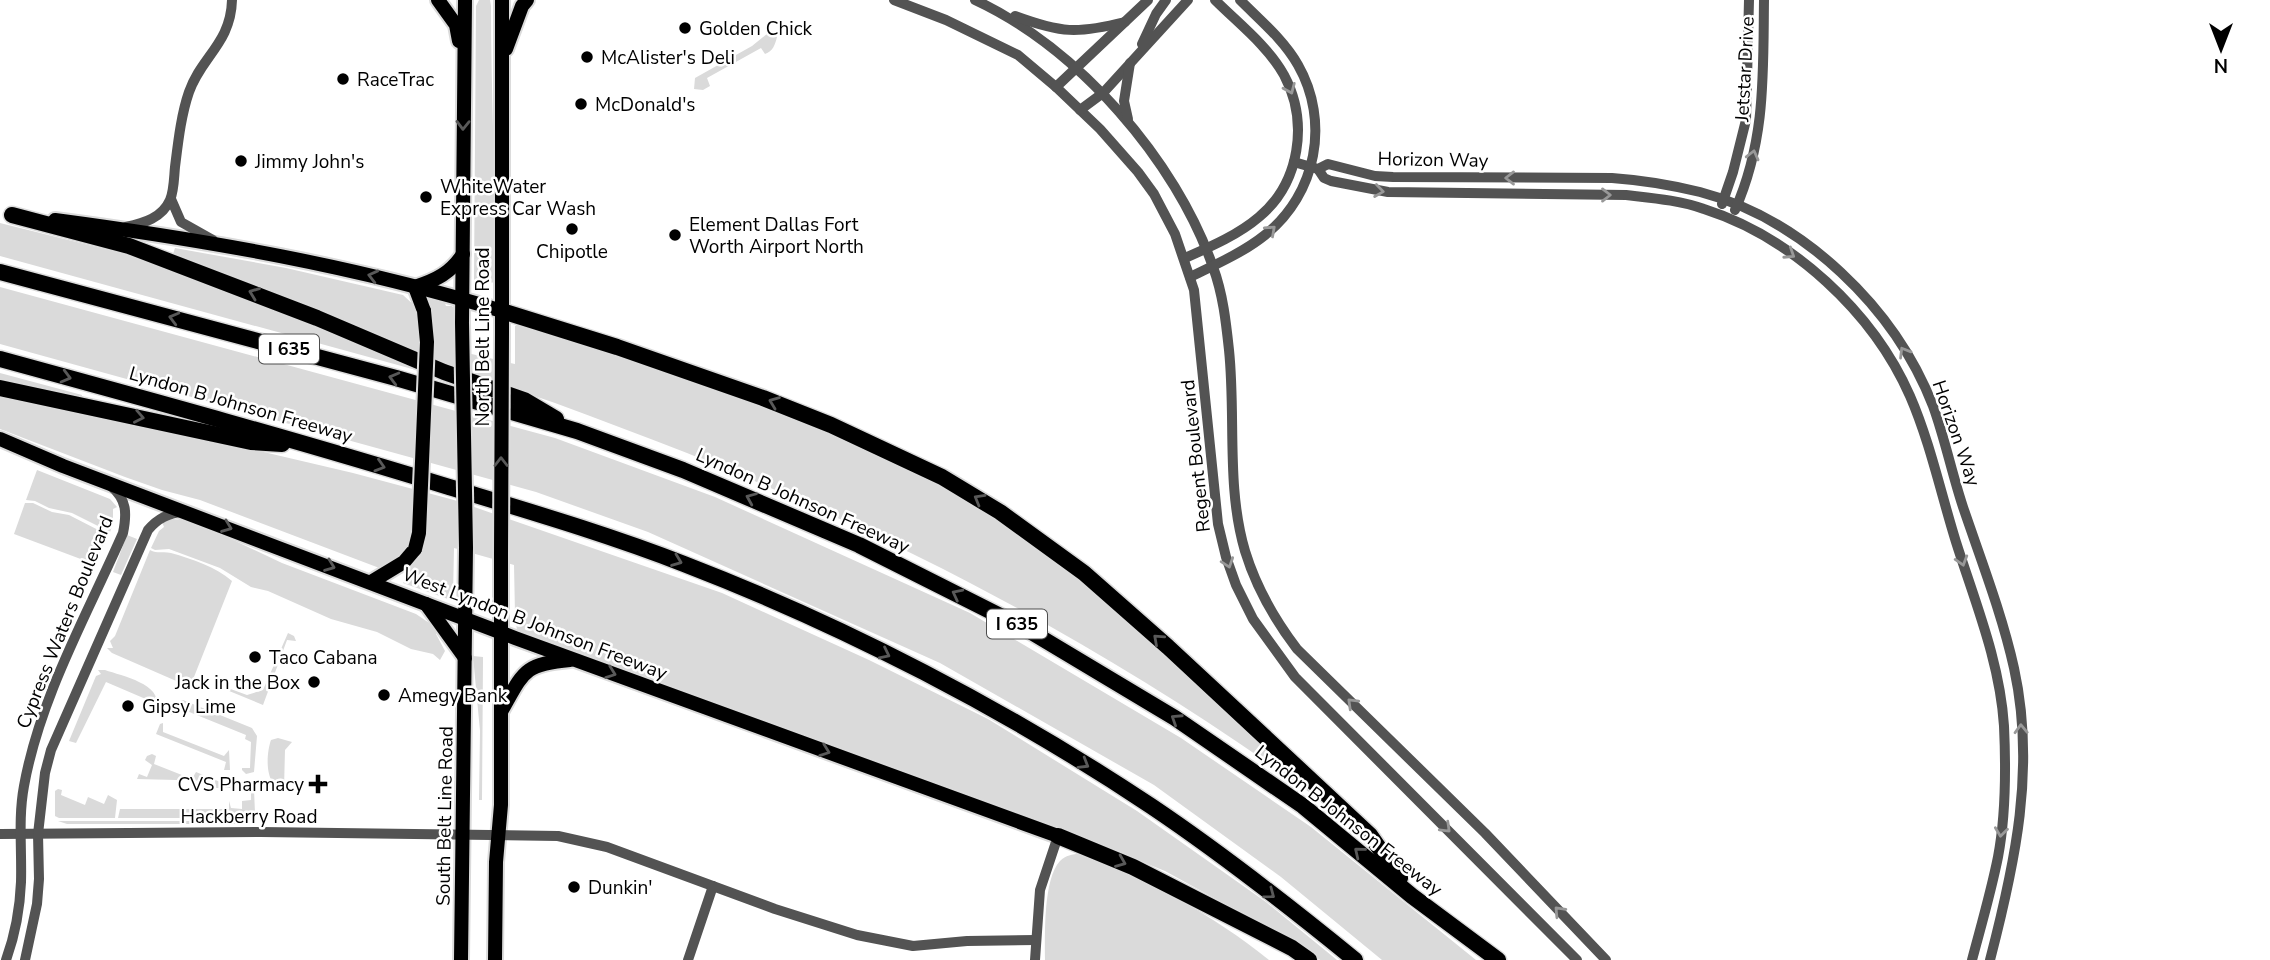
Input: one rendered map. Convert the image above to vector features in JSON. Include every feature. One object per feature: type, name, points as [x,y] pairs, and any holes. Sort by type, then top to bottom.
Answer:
[{"type":"highway","points":[[6,214],[129,246],[305,313],[444,372],[524,400],[577,431]]},
{"type":"highway","name":"Lyndon B Johnson Freeway","points":[[0,272],[396,378],[577,431],[683,470],[859,545],[1028,629],[1175,718],[1303,806],[1412,896],[1498,960]]},
{"type":"highway","points":[[502,311],[763,398],[831,425],[942,477],[1000,512],[1084,573],[1127,610],[1370,835],[1412,896]]},
{"type":"highway","name":"Lyndon B Johnson Freeway","points":[[0,359],[315,446],[613,537],[762,596],[894,658],[1023,728],[1153,807],[1355,960]]},
{"type":"highway","points":[[0,388],[251,442],[315,446]]},
{"type":"highway","points":[[1058,836],[1133,867],[1292,948],[1309,960]]},
{"type":"main road","points":[[438,0],[456,25],[464,57]]},
{"type":"main road","name":"North Belt Line Road","points":[[465,0],[462,323],[466,547]]},
{"type":"main road","name":"North Belt Line Road","points":[[502,0],[502,633]]},
{"type":"main road","points":[[503,57],[522,6],[527,0]]},
{"type":"main road","points":[[6,214],[219,243],[333,265],[502,311]]},
{"type":"main road","points":[[415,287],[434,281],[447,273],[456,266],[463,254]]},
{"type":"main road","points":[[371,582],[404,562],[415,549],[419,533],[426,342],[424,311],[415,287]]},
{"type":"main road","name":"West Lyndon B Johnson Freeway","points":[[0,439],[94,478],[502,633],[1058,836]]},
{"type":"main road","name":"South Belt Line Road","points":[[461,960],[466,547]]},
{"type":"main road","points":[[425,603],[465,658]]},
{"type":"main road","points":[[495,960],[502,633]]},
{"type":"main road","points":[[502,711],[520,678],[530,670],[542,663],[574,659]]},
{"type":"street","points":[[120,229],[148,222],[161,213],[171,199],[177,149],[189,91],[224,36],[232,12],[232,0]]},
{"type":"street","name":"Regent Boulevard","points":[[894,0],[937,16],[1018,55],[1080,110],[1138,172],[1154,194],[1175,234],[1190,277],[1197,311],[1218,524],[1236,585],[1253,619],[1295,677],[1577,960]]},
{"type":"street","name":"Regent Boulevard","points":[[975,0],[1030,32],[1103,93],[1177,190],[1206,249],[1223,300],[1229,353],[1234,486],[1245,552],[1269,606],[1297,649],[1485,833],[1606,960]]},
{"type":"street","points":[[1056,86],[1147,0]]},
{"type":"street","points":[[1129,125],[1124,101],[1135,56],[1156,13],[1166,0]]},
{"type":"street","points":[[1080,110],[1103,93],[1188,0]]},
{"type":"street","points":[[1185,258],[1236,233],[1261,215],[1285,186],[1297,153],[1298,127],[1294,97],[1283,74],[1265,50],[1215,0]]},
{"type":"street","points":[[1190,277],[1263,237],[1301,192],[1314,168],[1315,117],[1308,85],[1297,63],[1282,44],[1240,0]]},
{"type":"street","name":"Jetstar Drive","points":[[1717,213],[1733,172],[1746,120],[1749,0]]},
{"type":"street","name":"Jetstar Drive","points":[[1731,219],[1749,172],[1761,123],[1764,0]]},
{"type":"street","points":[[993,9],[1067,31],[1087,31],[1125,22]]},
{"type":"street","points":[[1265,50],[1282,44]]},
{"type":"street","name":"Horizon Way","points":[[1294,162],[1314,168],[1331,181],[1388,192],[1626,195],[1701,208],[1731,219],[1770,240],[1808,266],[1829,283],[1868,327],[1888,356],[1909,395],[1992,654],[2001,694],[2004,797],[1997,858],[1972,960]]},
{"type":"street","name":"Horizon Way","points":[[1314,168],[1328,164],[1375,176],[1393,177],[1612,178],[1701,192],[1776,224],[1816,251],[1865,295],[1893,333],[1933,407],[2014,667],[2021,716],[2022,797],[2017,849],[1990,960]]},
{"type":"street","points":[[1541,195],[1542,178]]},
{"type":"street","points":[[1654,198],[1657,183]]},
{"type":"street","points":[[171,199],[181,222],[219,243]]},
{"type":"street","name":"Cypress Waters Boulevard","points":[[6,960],[16,922],[23,788],[32,750],[43,717],[118,544],[127,516],[120,495],[112,487],[94,478]]},
{"type":"street","points":[[1937,481],[1955,484]]},
{"type":"street","points":[[1942,496],[1955,484]]},
{"type":"street","name":"Cypress Waters Boulevard","points":[[24,960],[37,904],[38,834],[45,773],[51,750],[148,530],[154,522],[166,515],[186,511]]},
{"type":"street","points":[[72,647],[92,656]]},
{"type":"street","points":[[2004,797],[2022,797]]},
{"type":"street","name":"Hackberry Road","points":[[0,834],[261,832],[558,836],[607,847],[775,909],[857,935],[913,946],[967,941],[1036,940]]},
{"type":"street","points":[[1035,960],[1040,890],[1058,836]]},
{"type":"street","points":[[688,960],[713,886]]},
{"type":"shaded area","points":[[479,0],[490,0],[491,6],[496,283],[474,280],[476,6]]},
{"type":"shaded area","points":[[773,32],[777,37],[770,51],[765,54],[761,48],[707,78],[710,86],[703,90],[694,89],[695,78]]},
{"type":"shaded area","points":[[0,223],[145,259],[418,366],[416,370],[0,256]]},
{"type":"shaded area","points":[[175,248],[286,268],[403,295],[416,307],[427,296],[444,301],[446,306],[454,308],[454,350],[515,364],[515,326],[520,323],[707,385],[890,458],[948,489],[1047,553],[1129,618],[1323,795],[1320,800],[1170,698],[1093,651],[934,565],[853,525],[687,453],[555,403],[452,368],[278,296],[172,257]]},
{"type":"shaded area","points":[[0,287],[555,438],[715,497],[970,613],[1181,738],[1311,827],[1476,960],[1382,960],[1281,877],[1154,785],[940,663],[648,532],[536,492],[0,344]]},
{"type":"shaded area","points":[[0,373],[82,395],[81,400],[0,382]]},
{"type":"shaded area","points":[[0,393],[353,473],[454,500],[722,593],[869,660],[988,719],[1137,811],[1266,902],[1337,960],[1320,960],[1290,940],[1165,871],[1078,836],[517,631],[514,565],[454,548],[453,596],[448,599],[403,583],[411,573],[404,564],[382,569],[200,500],[125,477],[0,429]]},
{"type":"shaded area","points":[[37,470],[110,499],[117,507],[113,509],[110,532],[72,513],[26,500]]},
{"type":"shaded area","points":[[25,503],[33,503],[52,512],[69,515],[108,535],[94,564],[14,534]]},
{"type":"shaded area","points":[[183,520],[227,537],[282,563],[416,614],[438,629],[436,634],[445,651],[440,660],[433,654],[411,649],[377,632],[331,619],[268,591],[251,587],[220,568],[169,549],[151,548],[159,531],[164,527],[162,522]]},
{"type":"shaded area","points":[[127,535],[137,539],[121,575],[113,572]]},
{"type":"shaded area","points":[[150,550],[195,561],[232,581],[190,687],[112,653],[107,648],[113,648],[110,641],[115,636]]},
{"type":"shaded area","points":[[288,633],[294,636],[296,641],[287,640],[263,705],[217,686],[247,695],[263,690]]},
{"type":"shaded area","points":[[473,656],[483,657],[482,800],[479,800],[480,731]]},
{"type":"shaded area","points":[[98,670],[140,682],[153,692],[157,699],[156,707],[147,703],[148,700],[106,682],[76,743],[69,741],[96,676],[101,674]]},
{"type":"shaded area","points":[[183,700],[252,728],[257,736],[254,772],[246,774],[242,770],[250,768],[251,742],[245,739],[246,735],[177,707],[172,715],[169,705]]},
{"type":"shaded area","points":[[163,723],[163,732],[224,756],[229,750],[230,770],[224,770],[226,762],[156,734]]},
{"type":"shaded area","points":[[278,738],[292,742],[285,750],[284,789],[273,782],[268,769],[271,740]]},
{"type":"shaded area","points":[[152,754],[156,756],[154,764],[192,779],[196,772],[231,788],[216,788],[215,781],[137,779],[139,774],[147,777],[152,765],[145,760]]},
{"type":"shaded area","points":[[244,786],[254,790],[255,813],[252,818],[118,818],[120,809],[229,809],[229,801],[231,808],[242,809],[242,801],[251,800],[251,791],[242,791]]},
{"type":"shaded area","points":[[62,790],[61,795],[85,805],[88,797],[104,804],[108,795],[117,800],[115,818],[55,816],[55,791]]},
{"type":"shaded area","points":[[58,821],[250,821],[244,824],[67,824]]},
{"type":"shaded area","points":[[1080,853],[1179,899],[1269,960],[1045,960],[1046,908],[1050,881],[1060,861]]},
{"type":"place","name":"Golden Chick","points":[[685,28]]},
{"type":"place","name":"McAlister's Deli","points":[[587,57]]},
{"type":"place","name":"RaceTrac","points":[[343,79]]},
{"type":"place","name":"McDonald's","points":[[581,104]]},
{"type":"place","name":"Jimmy John's","points":[[241,161]]},
{"type":"place","name":"WhiteWater Express Car Wash","points":[[426,197]]},
{"type":"place","name":"Chipotle","points":[[572,229]]},
{"type":"place","name":"Element Dallas Fort Worth Airport North","points":[[675,235]]},
{"type":"place","name":"Taco Cabana","points":[[255,657]]},
{"type":"place","name":"Jack in the Box","points":[[314,682]]},
{"type":"place","name":"Amegy Bank","points":[[384,695]]},
{"type":"place","name":"Gipsy Lime","points":[[128,706]]},
{"type":"place","name":"CVS Pharmacy","points":[[318,784]]},
{"type":"place","name":"Dunkin'","points":[[574,887]]}]
